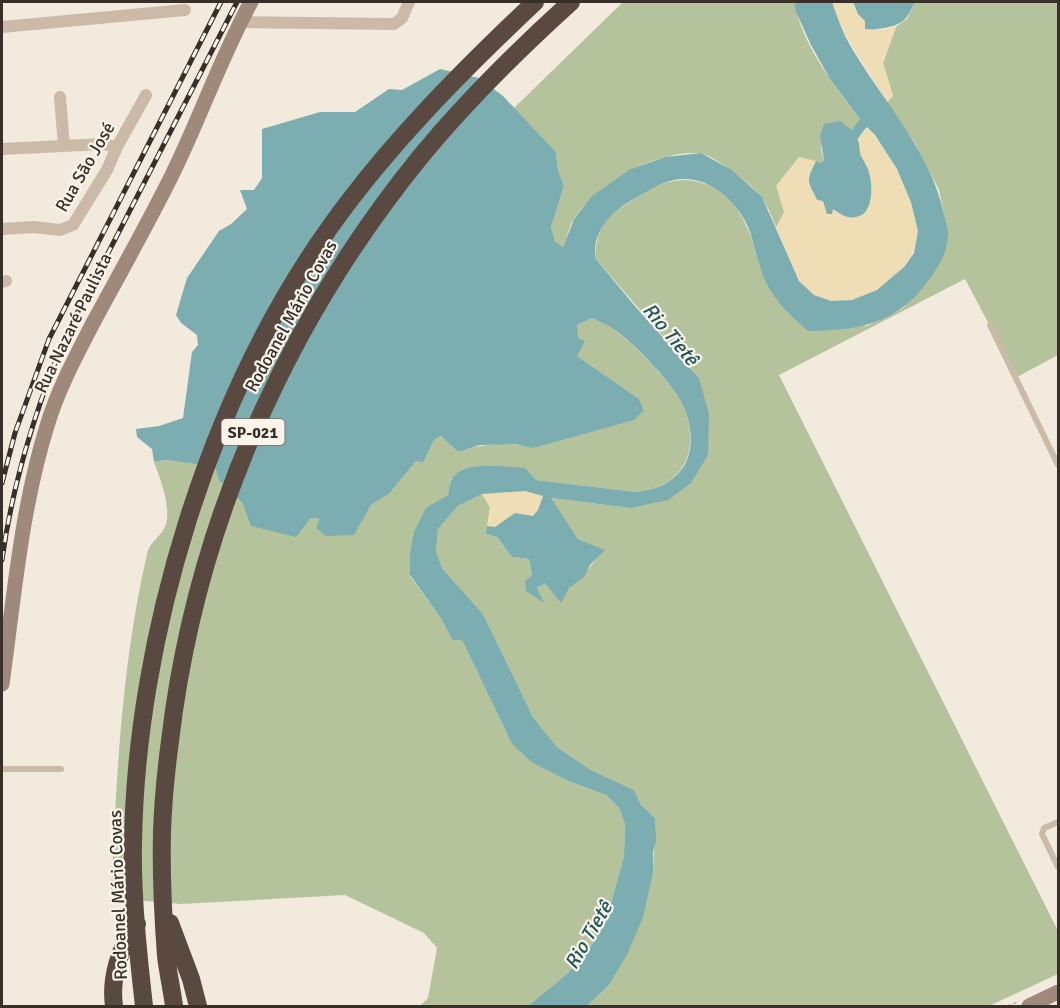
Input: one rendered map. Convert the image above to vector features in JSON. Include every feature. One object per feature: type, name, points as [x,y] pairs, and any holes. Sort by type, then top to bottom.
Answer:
[{"type":"highway","name":"Rodoanel Mário Covas","points":[[144,1006],[136,924],[133,844],[140,742],[158,632],[180,544],[219,432],[270,326],[329,228],[397,142],[450,84],[535,2]]},
{"type":"highway","name":"Rodoanel Mário Covas","points":[[174,1006],[166,958],[162,833],[164,788],[177,684],[210,546],[244,454],[267,400],[295,344],[345,260],[414,165],[491,77],[571,2]]},
{"type":"highway","points":[[164,912],[172,927],[191,979],[198,1006]]},
{"type":"highway","points":[[114,1006],[114,985],[123,948],[136,924]]},
{"type":"main road","name":"Rua Nazaré Paulista","points":[[2,684],[16,568],[25,520],[47,426],[56,400],[73,361],[171,178],[251,2]]},
{"type":"main road","points":[[1029,1006],[1059,992]]},
{"type":"street","points":[[240,22],[394,24],[402,18],[409,2]]},
{"type":"street","points":[[2,27],[184,10]]},
{"type":"street","name":"Rua São José","points":[[2,229],[60,230],[70,227],[81,214],[107,170],[146,95]]},
{"type":"street","points":[[60,97],[64,146]]},
{"type":"street","points":[[2,148],[103,144],[117,147]]},
{"type":"lane","points":[[990,325],[1059,465]]},
{"type":"lane","points":[[2,769],[61,769]]},
{"type":"lane","points":[[1059,822],[1044,828],[1042,834],[1059,867]]},
{"type":"green space","points":[[623,2],[794,2],[798,19],[812,50],[862,122],[855,134],[853,131],[822,141],[821,149],[824,160],[821,163],[816,161],[776,227],[762,198],[742,179],[705,155],[682,154],[647,163],[614,181],[586,204],[575,217],[563,247],[555,243],[551,227],[564,186],[558,170],[556,152],[514,108]]},
{"type":"green space","points":[[915,2],[1058,2],[1058,355],[1017,377],[965,279],[779,375],[1058,931],[1058,974],[989,1006],[587,1006],[608,986],[653,873],[655,818],[641,805],[634,790],[591,770],[557,747],[533,717],[483,614],[442,568],[436,551],[438,529],[458,506],[482,494],[490,507],[487,534],[497,537],[512,557],[529,559],[532,575],[525,581],[543,602],[537,588],[545,583],[569,588],[604,550],[578,539],[550,498],[630,508],[691,483],[699,378],[595,258],[598,236],[606,221],[617,210],[653,188],[684,180],[705,184],[721,191],[736,207],[742,218],[768,286],[866,326],[902,309],[921,290],[948,233],[939,190],[915,143],[887,102],[893,96],[883,63],[896,27],[907,19]]},
{"type":"green space","points":[[592,318],[612,328],[631,344],[664,378],[680,400],[689,426],[690,441],[683,466],[665,483],[652,489],[636,492],[536,480],[451,479],[448,495],[426,509],[410,576],[442,620],[452,640],[462,640],[512,744],[571,782],[606,795],[619,808],[625,824],[624,856],[606,922],[591,946],[568,973],[528,1006],[420,1006],[428,998],[437,948],[424,933],[345,895],[181,904],[111,898],[121,725],[131,639],[148,550],[164,528],[167,517],[164,492],[154,462],[166,460],[215,467],[221,479],[238,500],[296,537],[310,518],[321,519],[353,535],[371,505],[389,494],[416,461],[423,463],[434,440],[441,436],[458,452],[495,444],[533,447],[638,398],[577,356],[577,325]]},
{"type":"sand","points":[[832,2],[853,2],[858,14],[876,30],[896,27],[883,63],[893,96],[887,102],[845,35]]},
{"type":"sand","points":[[862,122],[890,157],[906,188],[916,217],[918,230],[915,246],[895,276],[880,288],[845,301],[828,300],[813,294],[806,288],[791,264],[776,227],[784,212],[776,186],[799,157],[816,161],[809,176],[816,200],[823,201],[833,209],[869,173],[855,134]]},
{"type":"sand","points":[[525,491],[543,496],[533,516],[515,514],[495,528],[487,526],[490,507],[482,494]]},
{"type":"water","points":[[794,2],[832,2],[845,36],[915,143],[927,166],[944,214],[948,231],[947,246],[929,279],[914,298],[901,309],[873,323],[858,327],[808,331],[787,311],[765,281],[751,234],[742,215],[724,195],[702,182],[690,179],[661,184],[623,206],[605,222],[601,229],[596,241],[595,258],[699,378],[709,414],[708,455],[691,483],[668,500],[630,508],[551,498],[578,539],[605,550],[590,565],[584,577],[569,588],[561,603],[545,583],[537,588],[544,603],[526,591],[525,581],[532,575],[529,559],[512,557],[497,537],[486,534],[487,526],[495,527],[515,513],[533,516],[543,496],[525,491],[482,494],[458,506],[438,529],[436,551],[442,568],[483,614],[533,717],[557,747],[591,770],[634,790],[641,805],[655,818],[656,841],[653,852],[653,873],[643,917],[627,955],[608,986],[587,1006],[528,1006],[568,973],[591,946],[606,922],[624,856],[625,824],[619,808],[606,795],[571,782],[533,763],[512,744],[462,640],[452,640],[442,620],[410,575],[410,554],[414,532],[426,508],[448,495],[450,483],[456,474],[473,467],[525,468],[536,480],[636,492],[666,483],[684,466],[691,441],[685,410],[673,389],[631,343],[612,328],[592,318],[577,325],[578,338],[585,341],[577,356],[638,398],[644,410],[634,420],[533,448],[515,444],[480,445],[458,452],[441,436],[434,440],[423,463],[416,461],[389,494],[371,505],[354,535],[326,536],[316,528],[320,519],[311,518],[296,537],[251,526],[243,504],[219,480],[215,467],[166,460],[154,462],[152,449],[137,437],[136,429],[159,426],[183,418],[192,352],[198,345],[197,335],[181,323],[176,315],[187,278],[219,231],[231,224],[247,209],[240,190],[254,190],[262,178],[262,129],[320,112],[355,112],[389,89],[402,90],[440,69],[479,78],[503,96],[556,152],[558,170],[564,186],[551,227],[555,242],[563,247],[574,219],[592,196],[629,170],[665,157],[701,153],[732,170],[762,197],[799,281],[814,295],[831,301],[852,300],[877,290],[904,267],[914,253],[918,231],[911,202],[897,169],[875,135],[862,122],[830,79],[811,45],[796,12]]},
{"type":"water","points":[[853,2],[915,2],[901,23],[879,29],[865,29],[865,21],[858,14]]},
{"type":"water","points":[[840,121],[857,137],[861,156],[870,178],[869,204],[864,213],[855,217],[846,216],[833,209],[832,214],[827,214],[823,201],[817,200],[809,180],[816,161],[821,163],[824,160],[820,136],[824,124]]},
{"type":"waterway","points":[[855,134],[871,113]]},
{"type":"railway","points":[[2,483],[15,433],[49,339],[221,2]]},
{"type":"railway","points":[[2,560],[12,501],[27,444],[45,388],[67,333],[237,2]]},
{"type":"water label","name":"Rio Tietê","points":[[671,334]]},
{"type":"water label","name":"Rio Tietê","points":[[588,935]]}]
